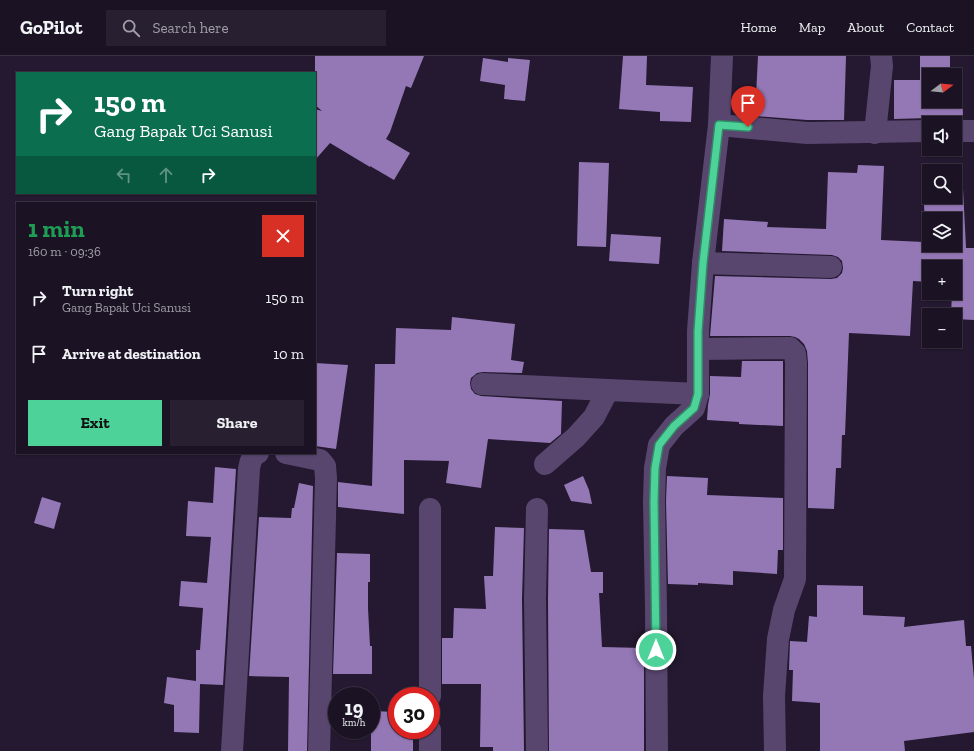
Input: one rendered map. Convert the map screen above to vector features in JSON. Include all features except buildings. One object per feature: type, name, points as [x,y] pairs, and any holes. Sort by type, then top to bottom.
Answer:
[{"type":"street","points":[[656,751],[655,468],[659,445],[674,426],[694,408],[698,394],[698,331],[703,263],[719,125],[722,56]]},
{"type":"street","points":[[875,133],[882,66],[881,56]]},
{"type":"street","points":[[719,125],[807,133],[922,131]]},
{"type":"street","points":[[962,131],[974,131]]},
{"type":"street","points":[[703,263],[831,267]]},
{"type":"street","points":[[699,349],[790,348],[795,352],[795,579],[784,610],[778,639],[774,696],[775,751]]},
{"type":"street","points":[[482,384],[698,394]]},
{"type":"street","points":[[545,464],[576,437],[594,417],[608,390]]},
{"type":"street","points":[[232,751],[249,470],[250,460],[255,454]]},
{"type":"street","points":[[291,454],[320,460],[326,466],[319,751]]},
{"type":"street","points":[[430,509],[430,687]]},
{"type":"street","points":[[537,509],[535,599],[537,751]]},
{"type":"street","points":[[430,739],[430,751]]},
{"type":"route","points":[[656,650],[654,501],[655,468],[659,445],[674,426],[694,408],[698,394],[698,331],[703,263],[719,125],[748,127]]}]
